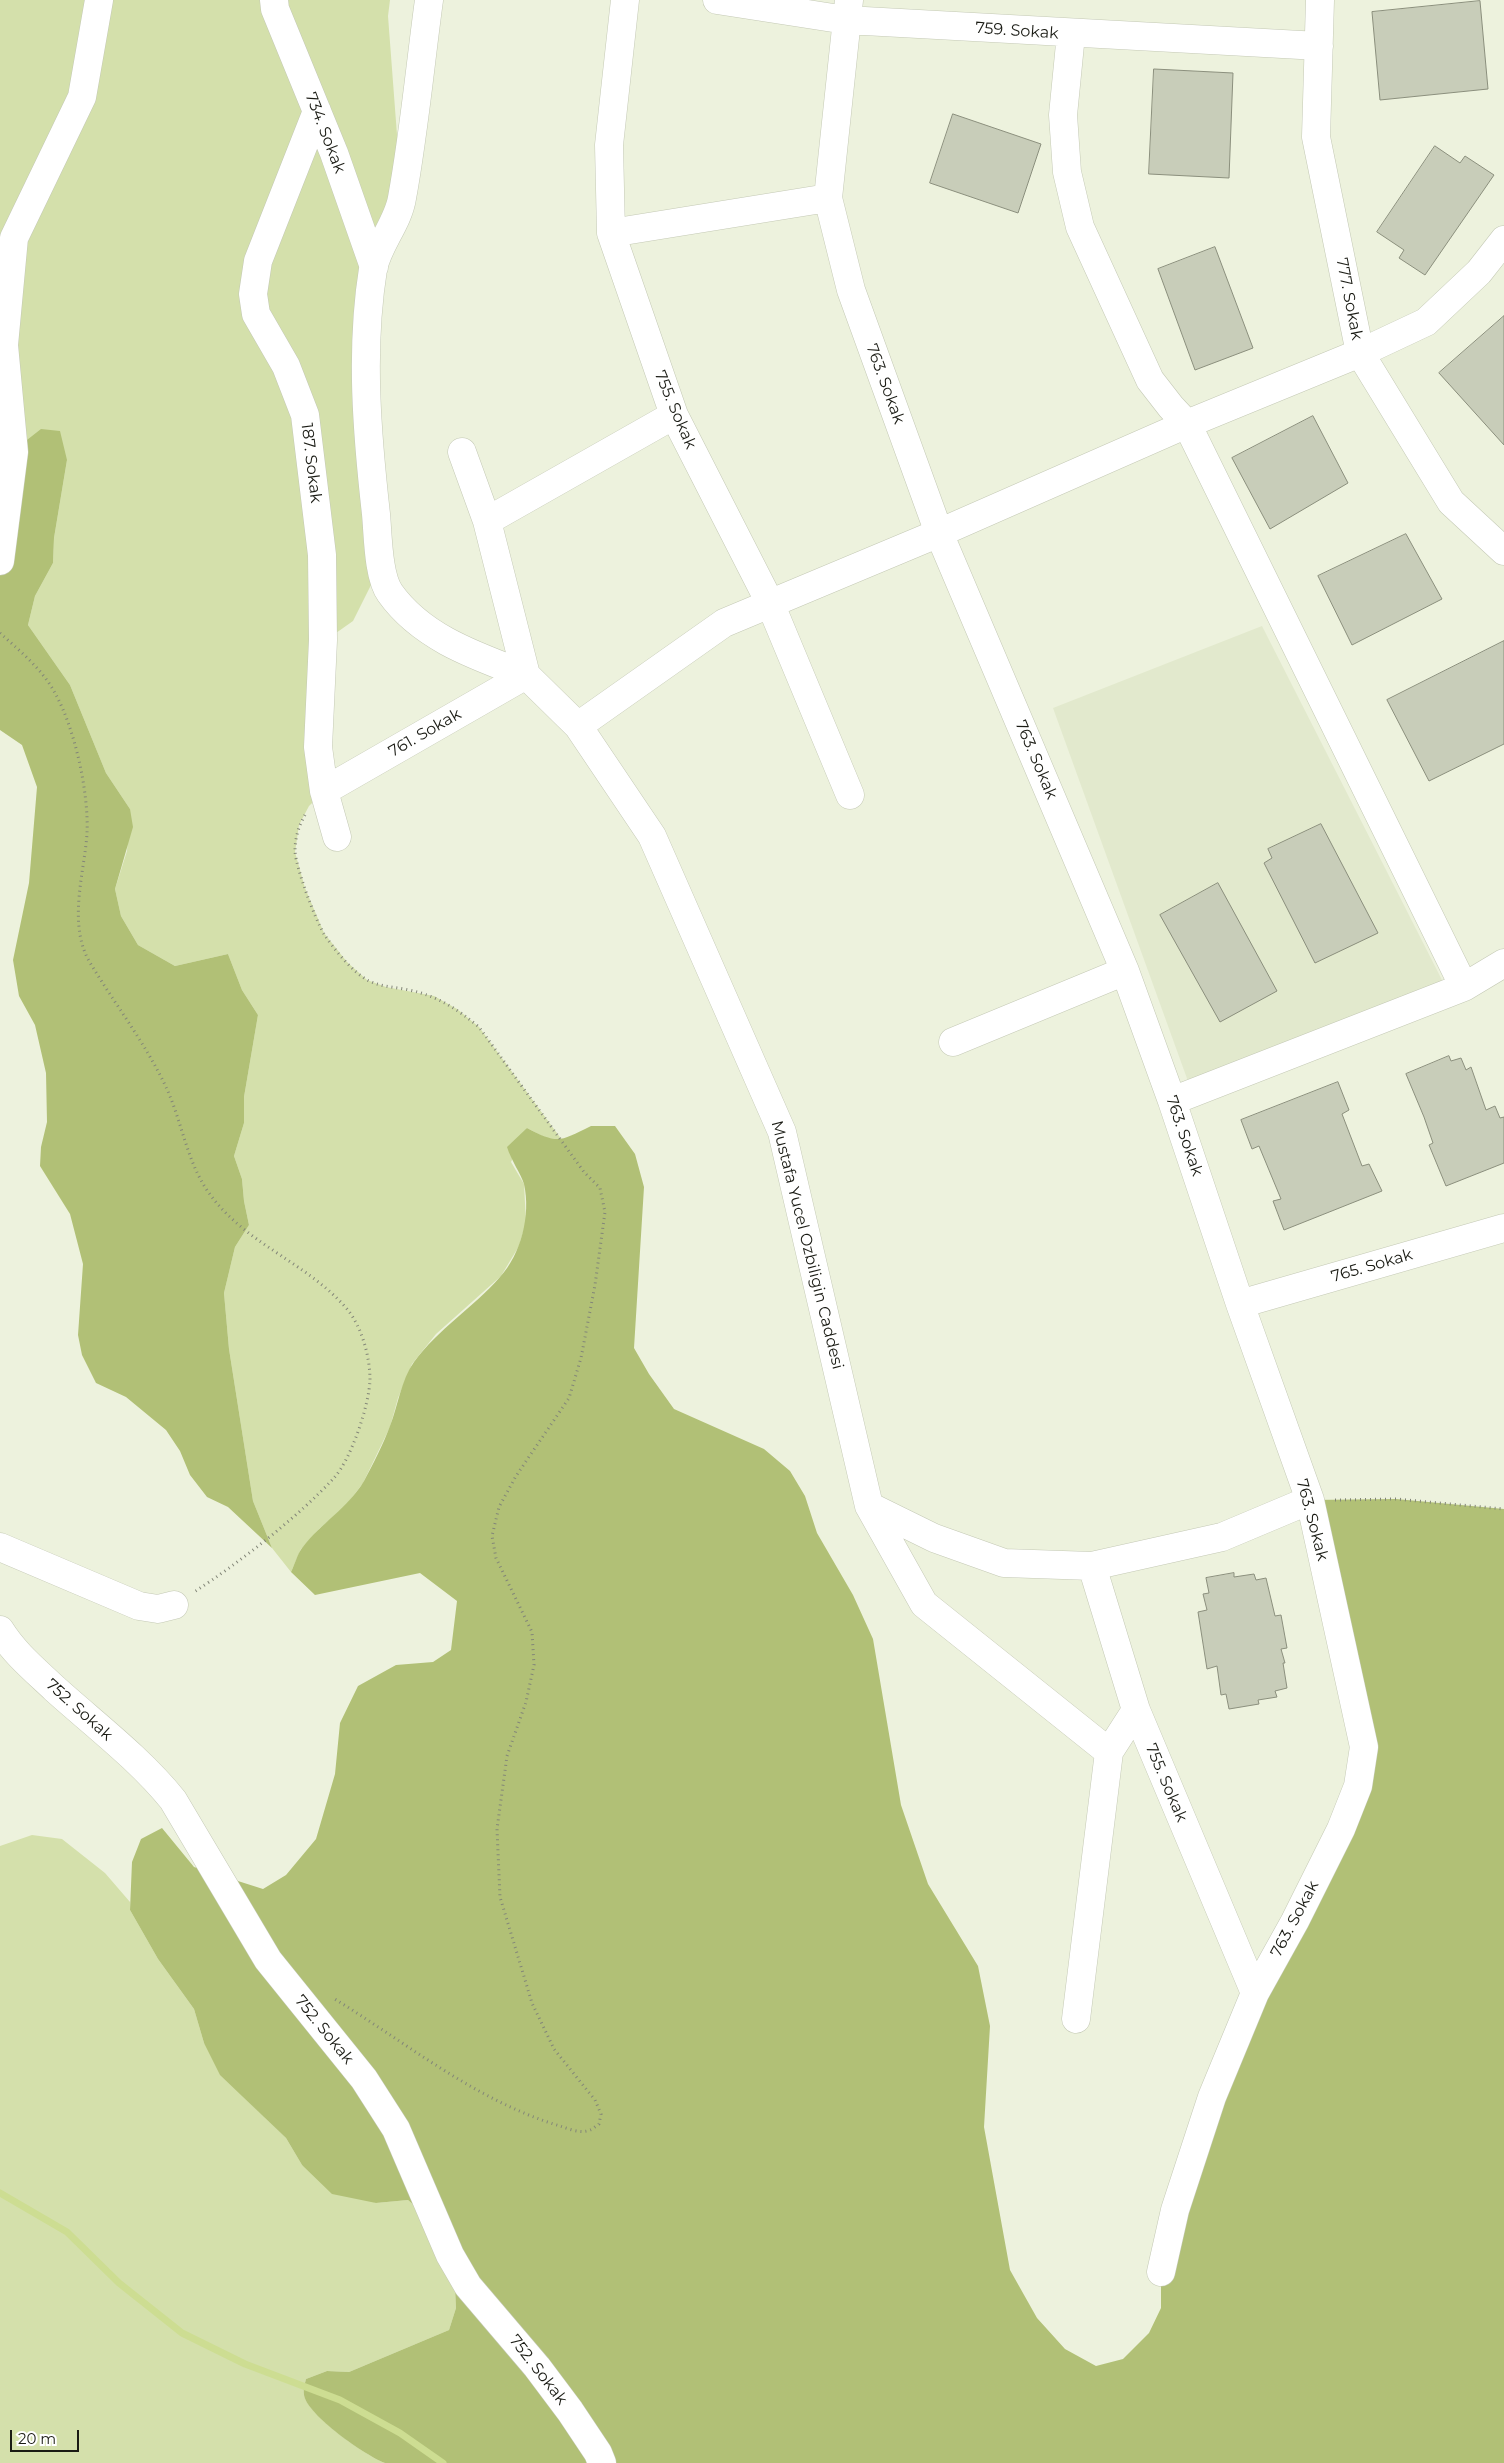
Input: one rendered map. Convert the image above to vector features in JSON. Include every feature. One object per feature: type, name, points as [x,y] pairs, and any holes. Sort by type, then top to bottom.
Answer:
[{"type":"street","points":[[0,561],[7,444],[4,345],[14,238],[82,97],[99,0]]},
{"type":"street","name":"734. Sokak","points":[[274,0],[275,9],[334,153],[374,267]]},
{"type":"street","points":[[429,0],[402,201],[374,267],[367,346],[366,396],[370,462],[381,565],[388,591],[406,614],[436,635],[471,654],[526,675]]},
{"type":"street","name":"755. Sokak","points":[[625,0],[609,145],[611,233],[674,415],[770,604],[850,795]]},
{"type":"street","name":"759. Sokak","points":[[718,0],[848,10],[1071,34],[1319,46]]},
{"type":"street","name":"777. Sokak","points":[[1320,0],[1316,137],[1360,354],[1451,502],[1504,551]]},
{"type":"street","name":"763. Sokak","points":[[848,10],[828,198],[851,290],[940,533],[1125,971],[1172,1101],[1240,1304],[1310,1500],[1364,1747],[1358,1786],[1341,1829],[1295,1921],[1255,1994],[1206,2116],[1175,2210],[1161,2272]]},
{"type":"street","points":[[1071,34],[1063,115],[1066,172],[1080,227],[1150,380],[1171,408],[1188,424],[1464,987]]},
{"type":"street","name":"187. Sokak","points":[[317,111],[258,261],[254,294],[256,314],[286,366],[305,415],[322,555],[323,640],[318,747],[324,791],[337,837]]},
{"type":"street","points":[[611,233],[828,198]]},
{"type":"street","points":[[578,726],[724,623],[940,533],[1188,424],[1360,354],[1426,322],[1479,272],[1504,240]]},
{"type":"street","points":[[488,521],[674,415]]},
{"type":"street","points":[[462,452],[488,521],[526,675]]},
{"type":"street","name":"761. Sokak","points":[[324,791],[526,675]]},
{"type":"street","name":"Mustafa Yucel Ozbiligin Caddesi","points":[[526,675],[578,726],[652,836],[782,1132],[869,1506],[924,1604],[1109,1752]]},
{"type":"street","points":[[1172,1101],[1464,987],[1504,963]]},
{"type":"street","points":[[953,1042],[1125,971]]},
{"type":"street","name":"765. Sokak","points":[[1240,1304],[1504,1228]]},
{"type":"street","points":[[869,1506],[934,1538],[1004,1563],[1092,1566],[1222,1538],[1310,1500]]},
{"type":"street","points":[[0,1547],[139,1606],[158,1609],[174,1605]]},
{"type":"street","name":"755. Sokak","points":[[1092,1566],[1136,1710],[1255,1994]]},
{"type":"street","name":"752. Sokak","points":[[0,1630],[15,1652],[132,1758],[173,1800],[268,1960],[364,2079],[396,2130],[450,2255],[468,2286],[538,2367],[570,2411],[598,2453],[602,2463]]},
{"type":"street","points":[[1076,2019],[1109,1752],[1136,1710]]},
{"type":"path","points":[[0,633],[36,667],[55,692],[71,730],[83,788],[86,823],[78,921],[87,958],[119,1006],[165,1085],[190,1157],[208,1192],[232,1219],[269,1249],[314,1279],[348,1310],[363,1338],[370,1381],[357,1438],[335,1476],[293,1515],[226,1570],[174,1605]]},
{"type":"path","points":[[324,791],[309,806],[299,825],[295,852],[305,888],[324,933],[347,962],[367,980],[386,987],[434,996],[457,1009],[479,1027],[584,1172],[600,1188],[604,1212],[595,1285],[581,1358],[569,1398],[516,1476],[500,1507],[492,1536],[496,1558],[532,1632],[534,1665],[526,1702],[506,1765],[497,1829],[500,1896],[532,2003],[554,2049],[595,2100],[601,2114],[599,2124],[589,2131],[576,2131],[542,2121],[508,2106],[418,2055],[327,1995]]},
{"type":"path","points":[[1310,1500],[1396,1499],[1504,1509]]},
{"type":"shaded area","points":[[1262,626],[1444,984],[1189,1084],[1053,708]]},
{"type":"green space","points":[[0,0],[390,0],[388,16],[402,201],[374,267],[381,565],[353,621],[336,633],[324,791],[309,806],[299,825],[295,852],[305,888],[324,933],[347,962],[367,980],[386,987],[434,996],[457,1009],[479,1027],[562,1140],[548,1139],[527,1128],[511,1162],[524,1184],[526,1222],[519,1246],[501,1276],[436,1334],[412,1364],[398,1398],[390,1427],[363,1483],[345,1507],[320,1528],[301,1549],[291,1572],[272,1548],[253,1501],[229,1349],[224,1293],[235,1247],[249,1225],[242,1179],[234,1156],[244,1123],[244,1097],[258,1015],[242,990],[228,954],[175,966],[138,945],[121,916],[115,889],[127,851],[130,809],[106,773],[70,685],[28,625],[35,596],[53,563],[54,538],[67,460],[0,494]]},
{"type":"green space","points":[[41,429],[60,431],[67,460],[54,538],[53,563],[35,596],[28,625],[70,685],[106,773],[130,809],[133,827],[115,889],[121,916],[138,945],[175,966],[228,954],[242,990],[258,1015],[244,1097],[244,1123],[234,1156],[242,1179],[249,1225],[235,1247],[224,1293],[229,1349],[253,1501],[272,1548],[228,1507],[207,1497],[190,1475],[180,1451],[166,1430],[126,1397],[96,1383],[82,1355],[78,1335],[83,1264],[70,1214],[40,1166],[41,1147],[47,1122],[46,1073],[35,1025],[19,996],[13,960],[29,883],[37,787],[22,745],[0,730],[0,494],[4,458]]},
{"type":"green space","points":[[591,1126],[615,1126],[635,1154],[644,1187],[634,1348],[649,1374],[674,1409],[764,1449],[790,1471],[805,1496],[817,1533],[853,1595],[873,1639],[901,1805],[928,1884],[978,1966],[990,2026],[984,2127],[1010,2270],[1037,2318],[1065,2349],[1096,2366],[1123,2359],[1149,2333],[1161,2308],[1161,2272],[1175,2210],[1358,1786],[1310,1500],[1396,1499],[1504,1509],[1504,2463],[385,2463],[338,2434],[315,2413],[308,2403],[304,2395],[306,2379],[327,2371],[349,2372],[449,2330],[456,2308],[455,2288],[425,2215],[408,2200],[376,2203],[332,2194],[302,2165],[286,2138],[220,2075],[204,2043],[194,2009],[158,1959],[130,1910],[132,1862],[141,1839],[162,1828],[194,1867],[263,1889],[286,1875],[316,1839],[335,1774],[340,1723],[358,1686],[396,1665],[433,1662],[451,1650],[457,1601],[420,1573],[315,1595],[291,1572],[302,1548],[309,1539],[358,1491],[364,1481],[387,1433],[403,1385],[414,1362],[434,1339],[490,1288],[514,1257],[519,1246],[525,1221],[526,1196],[523,1180],[507,1147],[527,1128],[546,1137],[559,1139],[566,1138]]},
{"type":"green space","points":[[32,1835],[62,1839],[105,1873],[130,1902],[130,1910],[158,1959],[194,2009],[204,2043],[254,2107],[286,2138],[302,2165],[376,2203],[408,2200],[425,2215],[455,2288],[456,2308],[449,2330],[349,2372],[327,2371],[306,2379],[304,2387],[304,2395],[308,2403],[326,2423],[352,2444],[385,2463],[0,2463],[0,1846]]},
{"type":"building","points":[[1480,1],[1488,89],[1380,100],[1372,12]]},
{"type":"building","points":[[1154,69],[1233,73],[1229,178],[1149,174]]},
{"type":"building","points":[[953,114],[1041,144],[1018,213],[930,183]]},
{"type":"building","points":[[1435,146],[1460,163],[1465,156],[1494,175],[1425,275],[1399,258],[1404,250],[1377,232]]},
{"type":"building","points":[[1215,247],[1253,348],[1195,370],[1158,269]]},
{"type":"building","points":[[1504,316],[1504,445],[1439,373]]},
{"type":"building","points":[[1313,416],[1348,483],[1270,529],[1232,458]]},
{"type":"building","points":[[1406,534],[1442,599],[1352,645],[1318,576]]},
{"type":"building","points":[[1504,641],[1504,744],[1429,781],[1387,700]]},
{"type":"building","points":[[1321,824],[1378,933],[1315,963],[1264,863],[1272,858],[1268,849]]},
{"type":"building","points":[[1218,883],[1277,991],[1220,1022],[1160,915]]},
{"type":"building","points":[[1449,1056],[1451,1061],[1461,1058],[1466,1070],[1471,1067],[1486,1110],[1495,1106],[1500,1118],[1504,1117],[1504,1163],[1446,1186],[1429,1145],[1433,1143],[1424,1117],[1406,1074]]},
{"type":"building","points":[[1338,1082],[1349,1110],[1342,1114],[1362,1166],[1369,1164],[1382,1191],[1284,1230],[1273,1201],[1281,1199],[1259,1146],[1252,1149],[1241,1120]]},
{"type":"building","points":[[1234,1573],[1234,1577],[1254,1574],[1256,1580],[1266,1578],[1275,1616],[1281,1615],[1287,1648],[1281,1649],[1285,1663],[1283,1663],[1287,1688],[1275,1691],[1277,1697],[1258,1700],[1259,1704],[1229,1709],[1226,1694],[1221,1695],[1217,1666],[1207,1669],[1198,1612],[1207,1610],[1203,1594],[1209,1593],[1206,1578]]},
{"type":"waterway","points":[[0,2193],[67,2232],[119,2283],[182,2333],[245,2364],[340,2400],[400,2433],[443,2463]]}]
